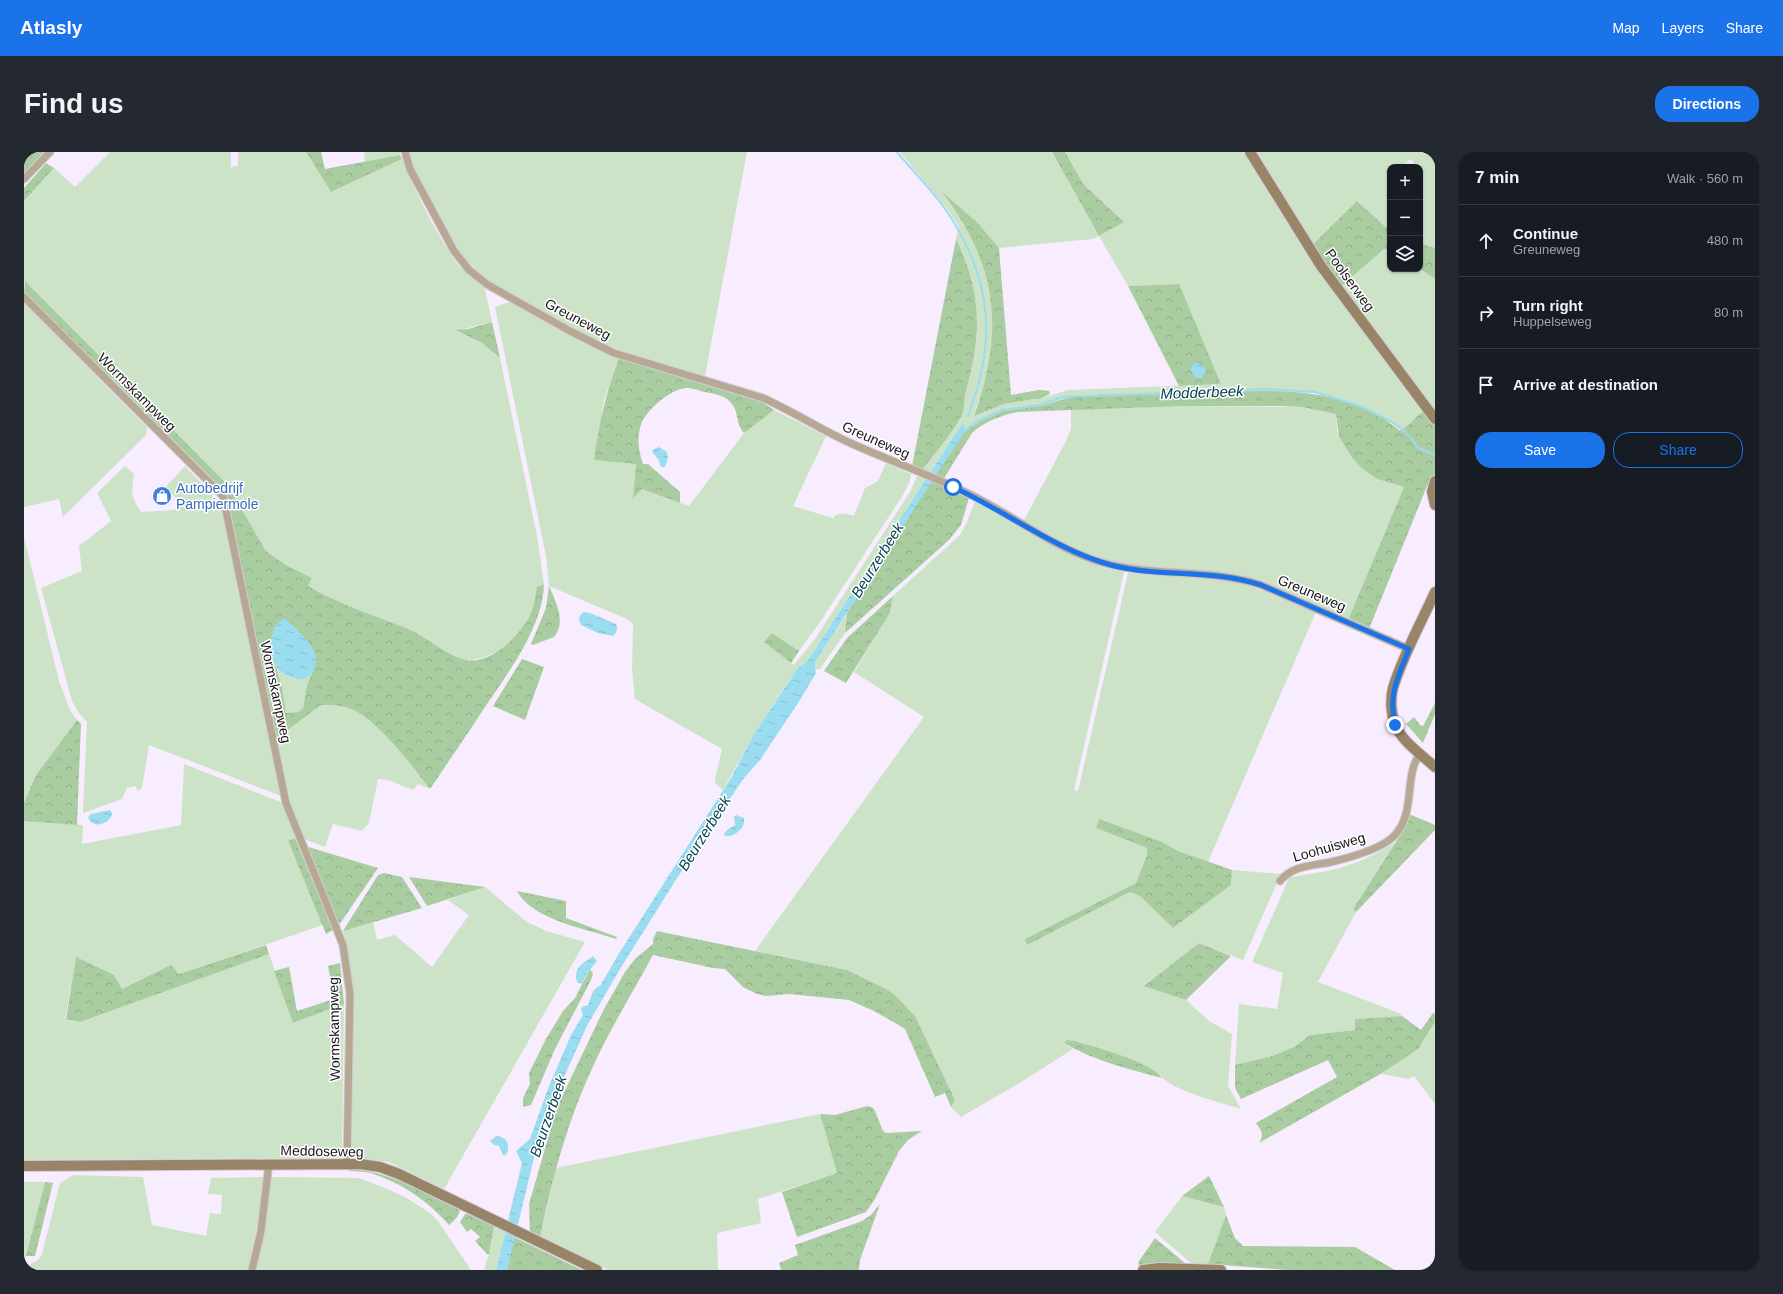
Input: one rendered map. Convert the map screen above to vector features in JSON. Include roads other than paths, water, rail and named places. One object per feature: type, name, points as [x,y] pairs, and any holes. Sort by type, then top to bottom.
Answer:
[{"type":"street","points":[[24,179],[50,152]]},
{"type":"street","name":"Greuneweg","points":[[405,152],[410,169],[454,251],[469,270],[488,285],[570,332],[614,353],[763,398],[821,430],[976,498],[1075,553],[1094,560],[1142,571],[1198,573],[1243,579],[1261,585],[1409,649]]},
{"type":"street","name":"Poolserweg","points":[[1250,152],[1321,266],[1435,419]]},
{"type":"street","name":"Wormskampweg","points":[[24,297],[223,496],[286,803],[342,945],[350,994],[347,1164]]},
{"type":"street","points":[[1435,482],[1432,492],[1435,505]]},
{"type":"street","points":[[1435,592],[1409,649],[1393,689],[1392,711],[1398,731],[1420,754],[1435,766]]},
{"type":"street","name":"Loohuisweg","points":[[1280,881],[1287,873],[1295,869],[1332,862],[1357,854],[1382,844],[1393,837],[1400,827],[1407,811],[1415,761],[1420,754]]},
{"type":"street","points":[[252,1270],[261,1232],[269,1164]]},
{"type":"street","name":"Meddoseweg","points":[[24,1166],[360,1164],[373,1166],[399,1174],[597,1270]]},
{"type":"street","points":[[1143,1270],[1160,1268],[1221,1270]]},
{"type":"water","points":[[1197,362],[1204,367],[1206,371],[1202,378],[1197,378],[1191,371],[1191,366]]},
{"type":"water","name":"Beurzerbeek","points":[[962,424],[965,425],[964,432],[815,662],[816,673],[800,700],[760,760],[744,778],[694,851],[620,969],[587,1026],[560,1086],[543,1129],[534,1158],[507,1270],[496,1270],[522,1163],[516,1151],[530,1139],[549,1086],[571,1035],[583,1015],[581,1010],[582,1007],[588,1005],[593,991],[600,986],[618,955],[731,778],[754,734],[797,669],[808,660]]},
{"type":"water","points":[[659,447],[667,452],[668,458],[665,467],[661,467],[658,459],[652,452],[654,449]]},
{"type":"water","points":[[584,612],[616,624],[617,629],[613,636],[598,633],[581,625],[579,619],[581,614]]},
{"type":"water","points":[[285,619],[304,636],[312,647],[316,659],[315,666],[310,676],[306,678],[297,679],[287,676],[278,670],[275,664],[271,650],[271,637],[276,625],[281,620]]},
{"type":"water","points":[[110,810],[112,813],[111,817],[105,823],[93,823],[88,817],[91,814]]},
{"type":"water","points":[[736,815],[744,818],[742,828],[732,835],[725,836],[724,834],[727,830],[735,825],[734,817]]},
{"type":"water","points":[[593,956],[597,961],[586,975],[582,984],[577,982],[577,970],[582,964]]},
{"type":"water","points":[[496,1136],[503,1138],[507,1142],[508,1148],[506,1155],[503,1155],[499,1146],[494,1145],[490,1141]]},
{"type":"waterway","name":"Beurzerbeek","points":[[897,152],[936,197],[950,216],[978,273],[986,320],[986,343],[977,391],[968,416]]},
{"type":"waterway","name":"Modderbeek","points":[[963,432],[978,421],[1002,410],[1039,405],[1062,397],[1267,389],[1315,392],[1360,406],[1400,427],[1413,440],[1417,447],[1435,455]]},
{"type":"place","name":"Autobedrijf Pampiermole","points":[[162,496]]}]
